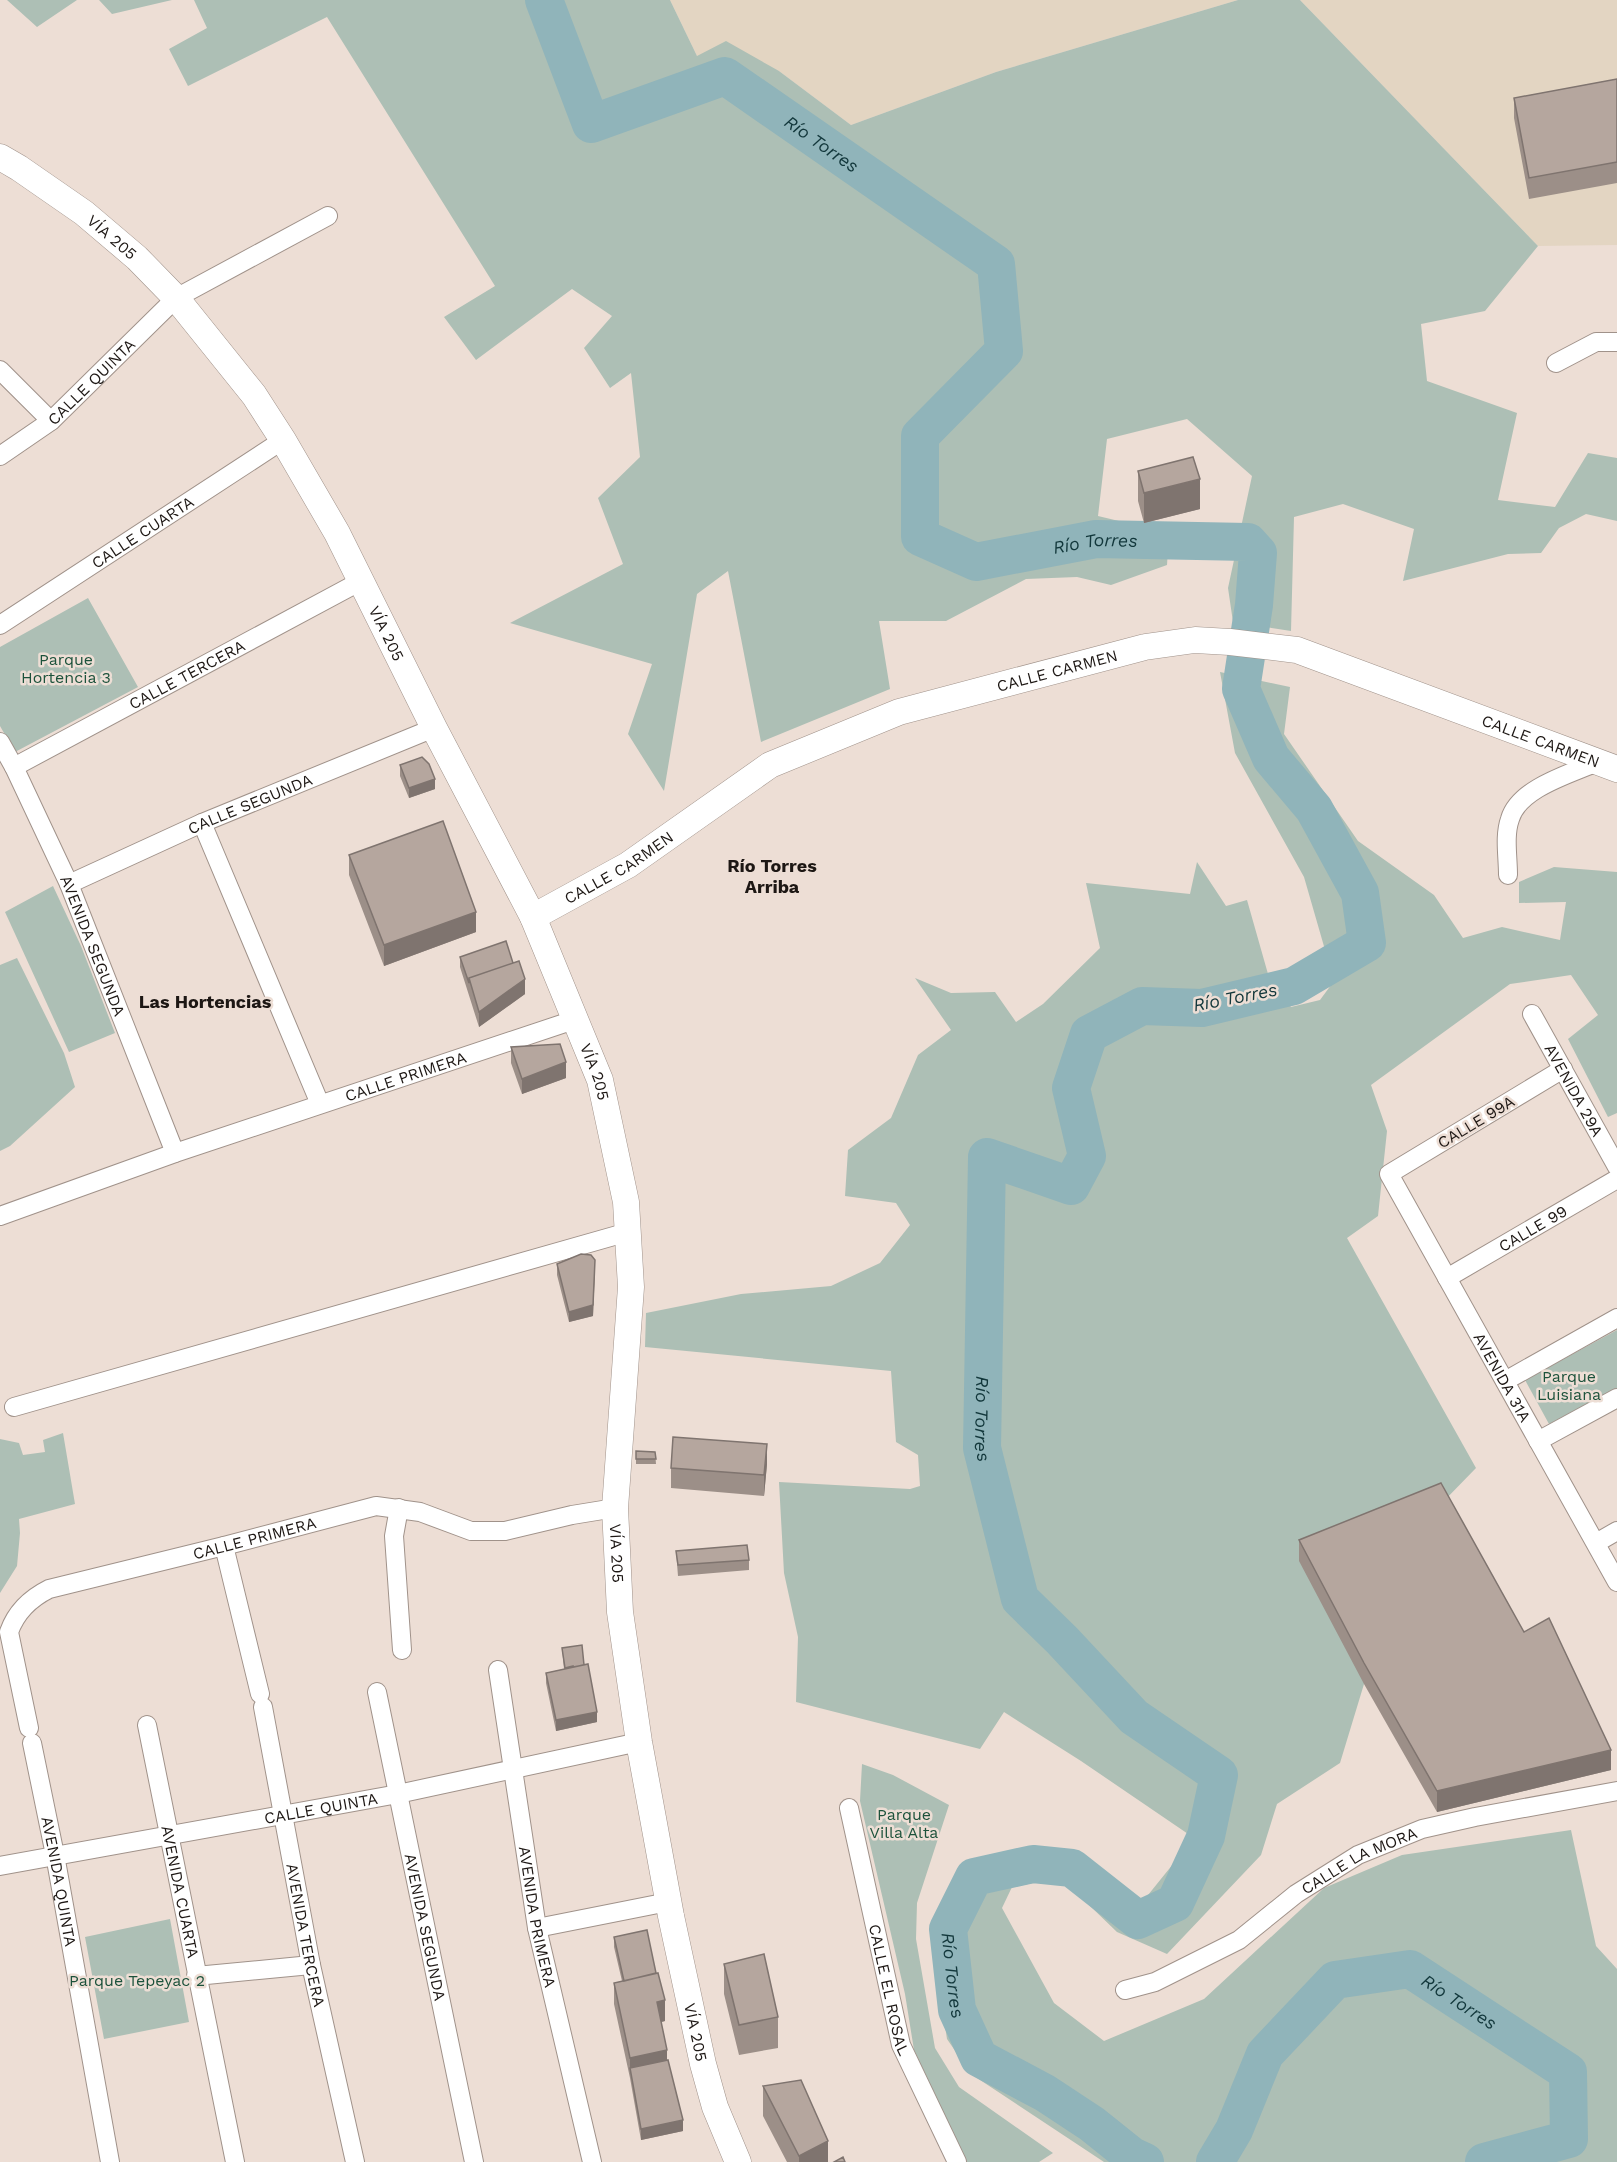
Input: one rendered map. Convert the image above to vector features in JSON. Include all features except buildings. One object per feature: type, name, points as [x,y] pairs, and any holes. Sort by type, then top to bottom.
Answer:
[{"type":"main road","name":"VÍA 205","points":[[0,157],[84,213],[137,258],[176,298],[254,395],[338,533],[434,728],[533,917],[600,1080],[626,1202],[631,1297],[615,1508],[620,1612],[639,1742],[669,1902],[706,2075],[715,2107],[738,2162]]},
{"type":"main road","name":"CALLE CARMEN","points":[[533,917],[628,865],[770,765],[899,712],[1145,647],[1195,640],[1297,650],[1607,765]]},
{"type":"street","name":"CALLE QUINTA","points":[[0,456],[51,421],[176,298],[328,216]]},
{"type":"street","points":[[1556,363],[1596,342],[1617,342]]},
{"type":"street","points":[[0,370],[51,421]]},
{"type":"street","name":"CALLE CUARTA","points":[[0,625],[283,440]]},
{"type":"street","name":"CALLE TERCERA","points":[[14,767],[361,581]]},
{"type":"street","name":"CALLE SEGUNDA","points":[[69,884],[202,823],[434,728]]},
{"type":"street","name":"AVENIDA SEGUNDA","points":[[0,742],[69,884],[175,1153]]},
{"type":"street","points":[[1508,874],[1507,832],[1510,816],[1519,802],[1545,784],[1607,765]]},
{"type":"street","points":[[202,823],[320,1104]]},
{"type":"street","name":"AVENIDA 29A","points":[[1532,1014],[1617,1167]]},
{"type":"street","name":"CALLE PRIMERA","points":[[0,1216],[175,1153],[574,1020]]},
{"type":"street","name":"CALLE 99A","points":[[1389,1174],[1563,1069]]},
{"type":"street","name":"AVENIDA 31A","points":[[1389,1174],[1617,1582]]},
{"type":"street","name":"CALLE 99","points":[[1448,1278],[1617,1179]]},
{"type":"street","points":[[14,1407],[628,1232]]},
{"type":"street","points":[[1505,1381],[1617,1318]]},
{"type":"street","points":[[1538,1441],[1617,1398]]},
{"type":"street","name":"CALLE PRIMERA","points":[[30,1735],[9,1632],[14,1619],[36,1595],[49,1589],[376,1506],[420,1512],[471,1530],[505,1530],[615,1508]]},
{"type":"street","points":[[399,1508],[394,1536],[402,1650]]},
{"type":"street","points":[[1596,1543],[1617,1531]]},
{"type":"street","name":"AVENIDA TERCERA","points":[[224,1546],[261,1701],[311,1965],[355,2162]]},
{"type":"street","name":"AVENIDA PRIMERA","points":[[498,1670],[537,1928],[592,2162]]},
{"type":"street","name":"AVENIDA SEGUNDA","points":[[377,1692],[474,2162]]},
{"type":"street","name":"AVENIDA CUARTA","points":[[147,1725],[235,2162]]},
{"type":"street","name":"AVENIDA QUINTA","points":[[30,1735],[55,1855],[110,2162]]},
{"type":"street","name":"CALLE QUINTA","points":[[0,1866],[398,1794],[639,1742]]},
{"type":"street","name":"CALLE LA MORA","points":[[1125,1990],[1155,1982],[1239,1940],[1296,1894],[1358,1855],[1422,1829],[1475,1816],[1617,1791]]},
{"type":"street","name":"CALLE EL ROSAL","points":[[849,1808],[901,2045],[957,2162]]},
{"type":"street","points":[[537,1928],[669,1902]]},
{"type":"street","points":[[196,1976],[311,1965]]},
{"type":"shaded area","points":[[670,0],[1238,0],[996,72],[851,125],[779,71],[697,56]]},
{"type":"shaded area","points":[[1300,0],[1617,0],[1617,245],[1538,246]]},
{"type":"green space","points":[[7,0],[77,0],[37,27]]},
{"type":"green space","points":[[99,0],[172,0],[112,14]]},
{"type":"green space","points":[[194,0],[670,0],[697,56],[726,41],[779,71],[851,125],[996,72],[1238,0],[1300,0],[1538,246],[1485,311],[1421,324],[1427,381],[1517,413],[1498,500],[1555,507],[1588,453],[1617,458],[1617,521],[1586,514],[1559,528],[1541,553],[1508,554],[1403,581],[1414,529],[1343,504],[1294,517],[1291,631],[1233,622],[1228,588],[1252,476],[1187,419],[1107,439],[1098,516],[1169,533],[1167,565],[1111,585],[1077,577],[1026,579],[946,621],[879,621],[890,689],[761,742],[728,571],[697,594],[664,791],[628,734],[652,664],[510,623],[623,564],[598,498],[640,457],[631,373],[610,388],[584,348],[612,316],[572,289],[476,360],[444,317],[495,286],[327,17],[188,86],[169,49],[207,28]]},
{"type":"green space","name":"Parque Hortencia 3","points":[[88,598],[138,687],[15,752],[0,726],[0,647]]},
{"type":"green space","points":[[1220,672],[1290,687],[1284,734],[1358,841],[1434,895],[1463,938],[1502,927],[1560,940],[1566,902],[1519,903],[1519,882],[1554,867],[1617,872],[1617,1113],[1608,1117],[1568,1039],[1598,1015],[1571,975],[1510,984],[1371,1085],[1387,1131],[1378,1216],[1347,1238],[1476,1468],[1441,1504],[1364,1684],[1340,1763],[1277,1804],[1261,1855],[1167,1954],[1117,1932],[1061,1878],[1012,1887],[1002,1908],[1054,2003],[1104,2041],[1204,1999],[1324,1888],[1402,1855],[1571,1830],[1596,1946],[1617,1969],[1617,2162],[1104,2162],[971,2074],[947,2039],[931,1934],[966,1874],[1032,1852],[1080,1861],[1128,1903],[1144,1900],[1194,1838],[1004,1712],[980,1749],[796,1702],[798,1637],[784,1573],[779,1482],[910,1489],[920,1486],[918,1455],[896,1442],[891,1371],[645,1347],[646,1313],[741,1294],[831,1286],[880,1263],[910,1225],[896,1203],[845,1196],[848,1150],[891,1118],[918,1055],[951,1030],[915,978],[951,993],[995,992],[1016,1022],[1043,1004],[1100,948],[1086,883],[1190,894],[1197,862],[1226,906],[1247,900],[1268,974],[1291,1007],[1320,1000],[1334,981],[1304,877],[1235,753]]},
{"type":"green space","points":[[53,886],[81,946],[115,1033],[69,1052],[5,912]]},
{"type":"green space","points":[[17,958],[64,1053],[75,1087],[10,1146],[0,1151],[0,965]]},
{"type":"green space","name":"Parque Luisiana","points":[[1617,1330],[1617,1388],[1549,1424],[1525,1380]]},
{"type":"green space","points":[[63,1433],[75,1504],[19,1519],[17,1566],[0,1593],[0,1439],[19,1443],[23,1455],[45,1452],[43,1440]]},
{"type":"green space","name":"Parque Villa Alta","points":[[862,1764],[893,1775],[949,1805],[917,1903],[916,1939],[935,2048],[959,2087],[1053,2153],[1039,2162],[967,2162],[914,2050],[905,1994],[860,1801]]},
{"type":"green space","name":"Parque Tepeyac 2","points":[[170,1919],[189,2022],[104,2039],[85,1937]]},
{"type":"waterway","name":"Río Torres","points":[[544,0],[591,124],[725,76],[996,264],[1004,351],[920,436],[920,537],[976,562],[1096,539],[1248,542],[1258,553],[1254,605],[1241,689],[1271,758],[1314,809],[1360,893],[1367,943],[1294,986],[1202,1008],[1142,1006],[1089,1034],[1071,1088],[1087,1156],[1071,1186],[987,1157],[982,1448],[1020,1599],[1134,1717],[1219,1775],[1206,1836],[1175,1903],[1138,1920],[1072,1868],[1033,1864],[974,1877],[948,1929],[957,2010],[979,2058],[1045,2093],[1092,2124],[1132,2156],[1145,2162]]},
{"type":"waterway","name":"Río Torres","points":[[1215,2162],[1234,2130],[1265,2054],[1335,1980],[1410,1969],[1568,2072],[1569,2139],[1484,2162]]},
{"type":"district","name":"Río Torres Arriba","points":[[772,875]]},
{"type":"district","name":"Las Hortencias","points":[[205,1001]]}]
